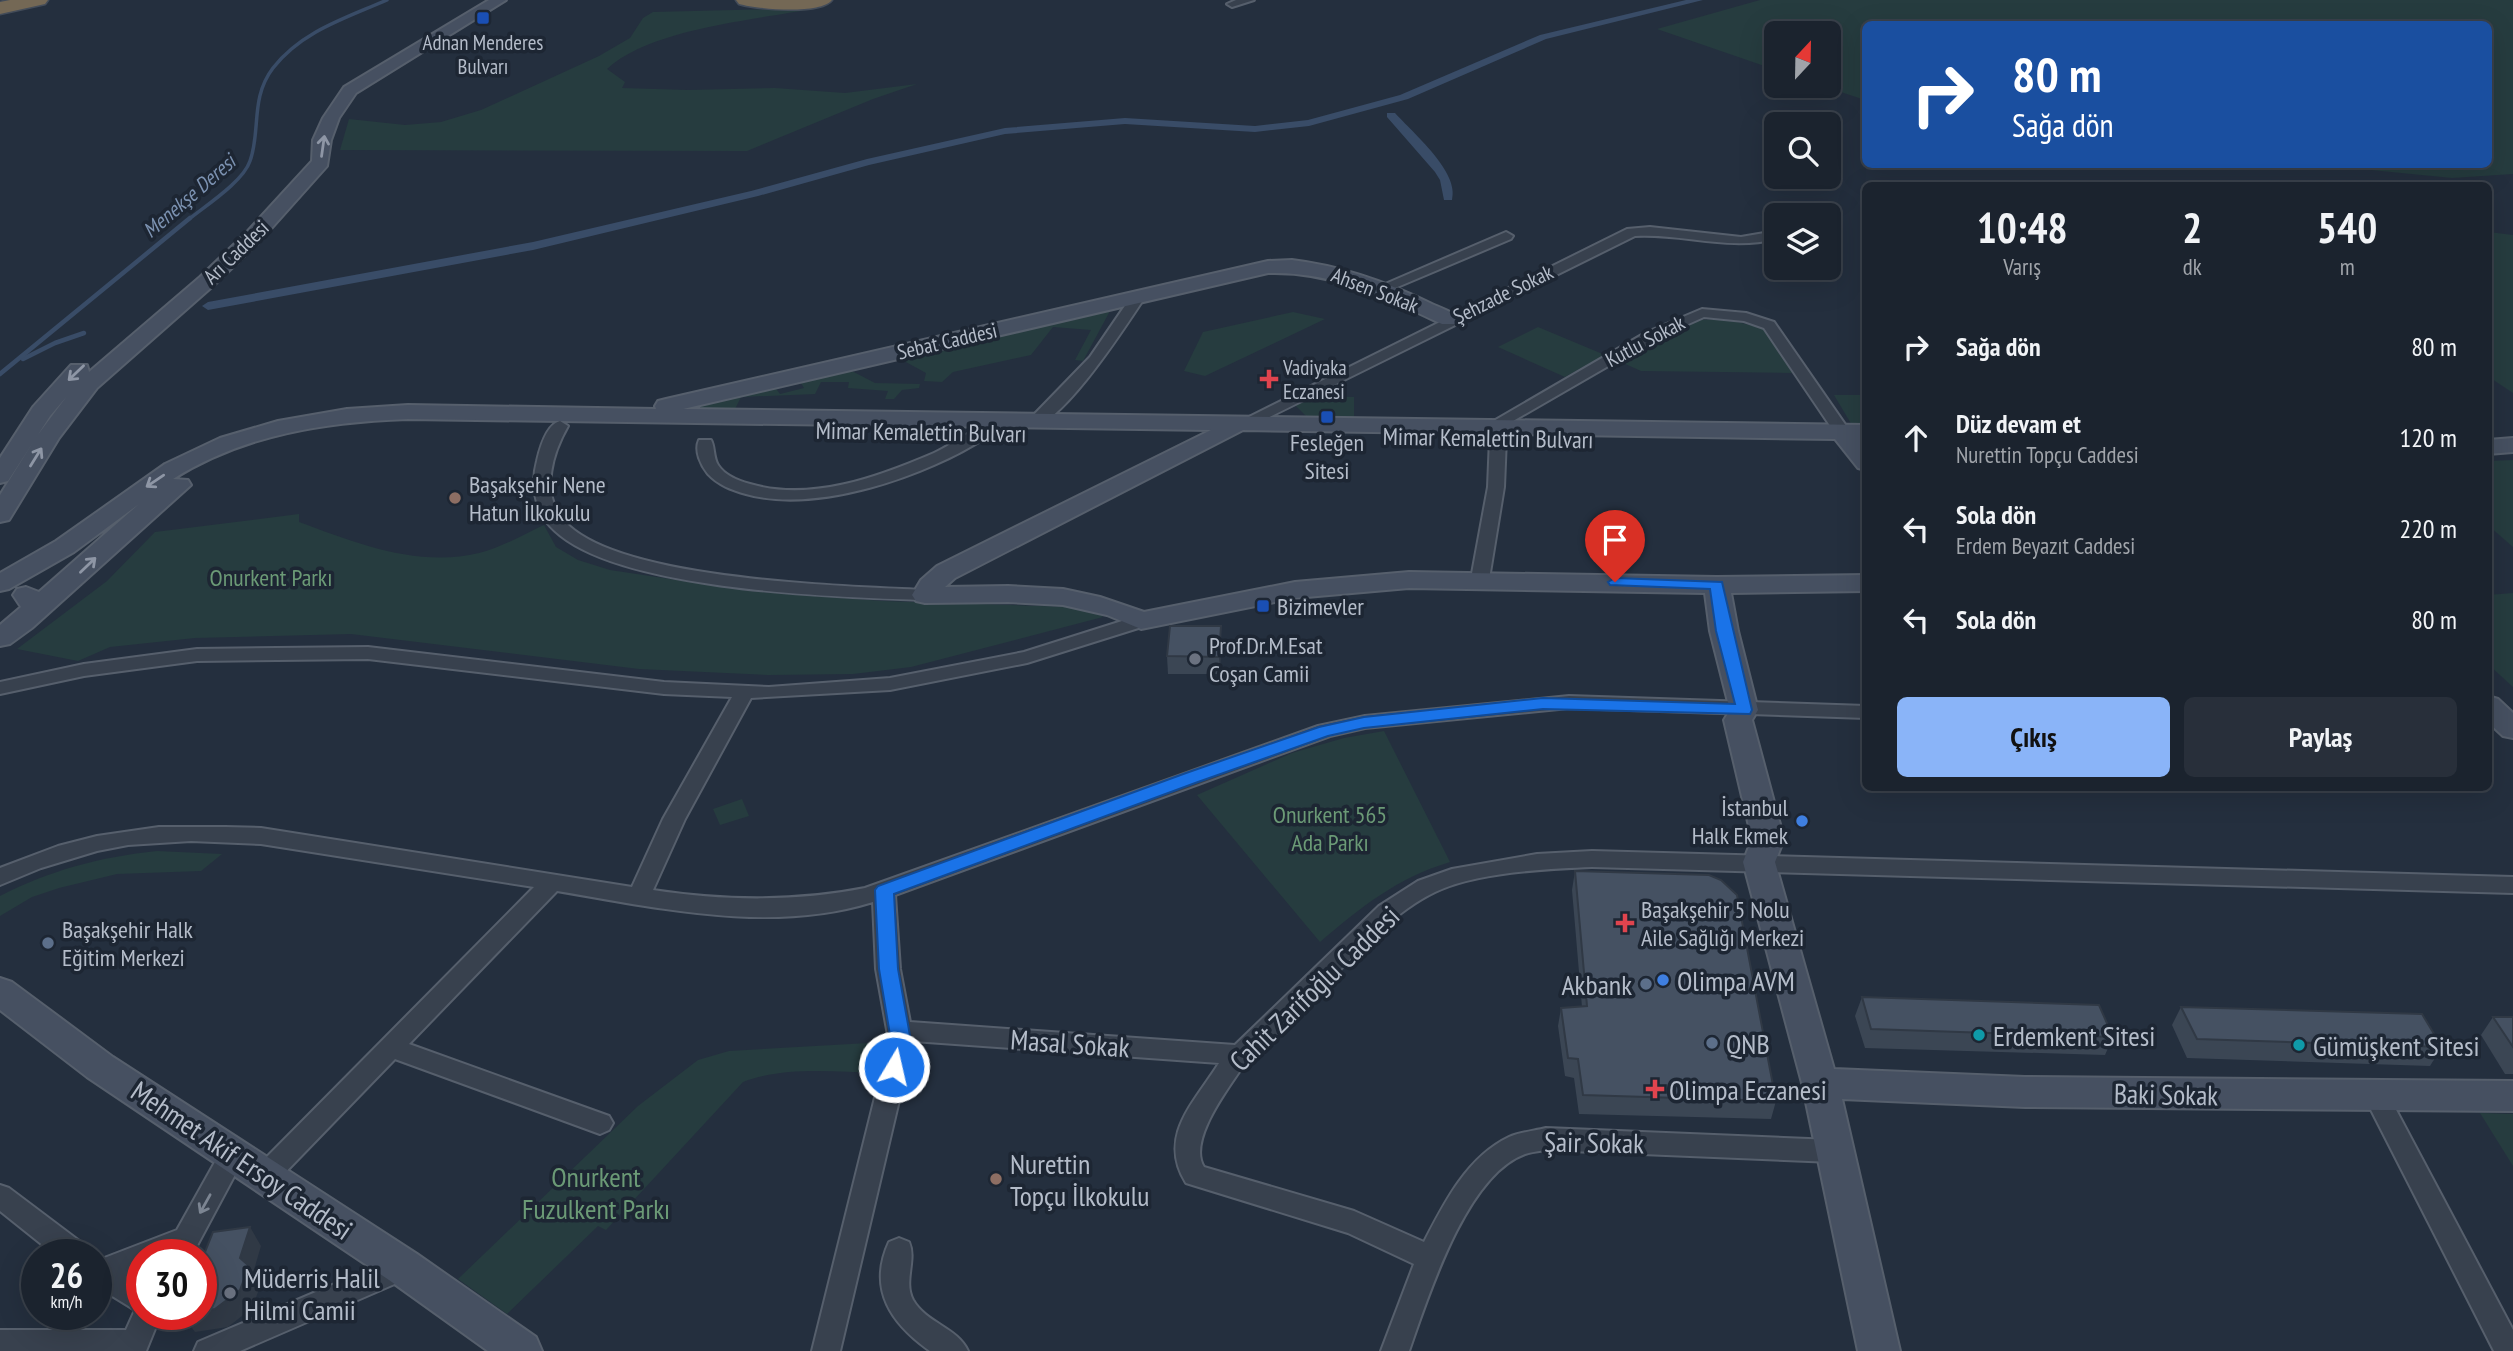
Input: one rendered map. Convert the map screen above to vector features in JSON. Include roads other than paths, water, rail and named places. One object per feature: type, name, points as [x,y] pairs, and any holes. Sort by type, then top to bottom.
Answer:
[{"type":"highway","points":[[0,8],[38,0]]},
{"type":"highway","points":[[746,0],[774,4],[822,0]]},
{"type":"main road","points":[[481,12],[499,0]]},
{"type":"main road","name":"Arı Caddesi","points":[[0,477],[41,412],[67,382],[188,273],[222,247],[302,167],[317,111],[332,92],[451,9],[458,17],[481,12]]},
{"type":"main road","name":"Arı Caddesi","points":[[0,515],[49,436],[89,383],[207,281],[253,237],[321,162],[322,140],[339,103],[350,90],[481,12]]},
{"type":"main road","name":"Ahsen Sokak","points":[[1257,269],[1307,267],[1341,274],[1383,288],[1449,320]]},
{"type":"main road","name":"Sebat Caddesi","points":[[639,416],[655,408],[1257,269]]},
{"type":"main road","points":[[0,583],[75,541],[173,469],[232,442],[294,423],[339,415],[408,412],[639,416],[1027,428]]},
{"type":"main road","name":"Mimar Kemalettin Bulvarı","points":[[1,637],[70,582],[166,494],[197,472],[285,435],[346,425],[982,433],[1027,428],[1856,438]]},
{"type":"main road","points":[[1230,430],[946,572],[930,586],[925,595],[1017,594],[1087,602],[1120,610],[1141,621],[1295,590],[1409,580],[1480,579],[1717,585],[1862,583]]},
{"type":"main road","points":[[2492,433],[2513,431]]},
{"type":"main road","points":[[2492,447],[2513,445]]},
{"type":"main road","points":[[0,562],[19,562],[52,555]]},
{"type":"main road","points":[[1717,585],[1724,631],[1744,710],[1738,720],[1768,839],[1759,862],[1820,1083],[1879,1351]]},
{"type":"main road","points":[[0,590],[22,592],[32,599],[35,608]]},
{"type":"main road","points":[[2492,687],[2513,706]]},
{"type":"main road","points":[[2492,709],[2513,729]]},
{"type":"main road","name":"Mehmet Akif Ersoy Caddesi","points":[[0,991],[100,1067],[403,1267],[521,1351]]},
{"type":"main road","name":"Baki Sokak","points":[[1820,1083],[2025,1092],[2513,1096]]},
{"type":"street","points":[[1232,4],[1249,0]]},
{"type":"street","name":"Şehzade Sokak","points":[[1230,430],[1632,232],[1658,230],[1741,240],[1764,237]]},
{"type":"street","points":[[1383,288],[1506,236]]},
{"type":"street","points":[[1027,428],[1049,411],[1095,360],[1138,297]]},
{"type":"street","name":"Kutlu Sokak","points":[[1493,433],[1650,336],[1702,313],[1746,317],[1769,325],[1856,438]]},
{"type":"street","points":[[560,426],[550,441],[544,460],[542,490],[548,509],[563,531],[604,554],[653,567],[727,580],[850,592],[925,595]]},
{"type":"street","points":[[705,443],[705,456],[710,469],[734,485],[768,495],[800,496],[853,487],[942,457],[982,433]]},
{"type":"street","points":[[1480,579],[1496,487],[1493,433]]},
{"type":"street","points":[[0,688],[84,670],[197,654],[368,653],[664,688],[744,693],[890,684],[1027,657],[1141,621]]},
{"type":"street","points":[[639,897],[674,820],[744,693]]},
{"type":"street","points":[[0,877],[90,843],[132,835],[195,832],[261,836],[708,907],[777,909],[835,903],[884,890],[1325,731],[1364,722],[1543,703],[1862,712]]},
{"type":"street","name":"Cahit Zarifoğlu Caddesi","points":[[1430,1258],[1354,1223],[1195,1174],[1188,1164],[1186,1150],[1189,1132],[1232,1063],[1387,912],[1439,882],[1480,870],[1537,862],[1592,859],[2513,885]]},
{"type":"street","points":[[265,1176],[552,883]]},
{"type":"street","points":[[826,1351],[901,1041],[888,969],[884,890]]},
{"type":"street","name":"Masal Sokak","points":[[899,1031],[1241,1055]]},
{"type":"street","points":[[389,1047],[600,1123]]},
{"type":"street","points":[[2376,1096],[2509,1351]]},
{"type":"street","name":"Şair Sokak","points":[[1395,1351],[1430,1258],[1452,1215],[1498,1155],[1517,1144],[1540,1139],[1833,1151]]},
{"type":"street","points":[[186,1239],[233,1154]]},
{"type":"street","points":[[0,1196],[55,1239]]},
{"type":"street","points":[[899,1250],[894,1284],[898,1304],[913,1320],[954,1351]]},
{"type":"street","points":[[208,1351],[403,1267]]},
{"type":"street","points":[[0,1343],[133,1347],[140,1330]]},
{"type":"waterway","name":"Menekşe Deresi","points":[[188,220],[232,185],[246,169],[253,150],[261,91],[273,68],[297,44],[311,35],[387,0]]},
{"type":"waterway","points":[[208,306],[533,246],[754,194],[867,162],[1005,131],[1125,121],[1255,129],[1309,123],[1404,97],[1543,37],[1698,0]]},
{"type":"waterway","points":[[1391,115],[1440,170],[1446,180],[1448,198]]},
{"type":"waterway","name":"Menekşe Deresi","points":[[0,374],[190,218]]},
{"type":"waterway","points":[[23,359],[55,343],[84,333]]},
{"type":"place","name":"Adnan Menderes Bulvarı","points":[[483,18]]},
{"type":"place","name":"Vadiyaka Eczanesi","points":[[1269,379]]},
{"type":"place","name":"Fesleğen Sitesi","points":[[1327,417]]},
{"type":"place","name":"Başakşehir Nene Hatun İlkokulu","points":[[455,498]]},
{"type":"place","name":"Bizimevler","points":[[1263,606]]},
{"type":"place","name":"Prof.Dr.M.Esat Coşan Camii","points":[[1195,659]]},
{"type":"place","name":"İstanbul Halk Ekmek","points":[[1802,821]]},
{"type":"place","name":"Başakşehir 5 Nolu Aile Sağlığı Merkezi","points":[[1625,923]]},
{"type":"place","name":"Başakşehir Halk Eğitim Merkezi","points":[[48,943]]},
{"type":"place","name":"Olimpa AVM","points":[[1663,980]]},
{"type":"place","name":"Akbank","points":[[1646,984]]},
{"type":"place","name":"Erdemkent Sitesi","points":[[1979,1035]]},
{"type":"place","name":"QNB","points":[[1712,1043]]},
{"type":"place","name":"Gümüşkent Sitesi","points":[[2299,1045]]},
{"type":"place","name":"Olimpa Eczanesi","points":[[1655,1089]]},
{"type":"place","name":"Nurettin Topçu İlkokulu","points":[[996,1179]]},
{"type":"place","name":"Müderris Halil Hilmi Camii","points":[[230,1293]]},
{"type":"park label","name":"Onurkent Parkı","points":[[271,577]]},
{"type":"park label","name":"Onurkent 565 Ada Parkı","points":[[1330,828]]},
{"type":"park label","name":"Onurkent Fuzulkent Parkı","points":[[596,1192]]}]
